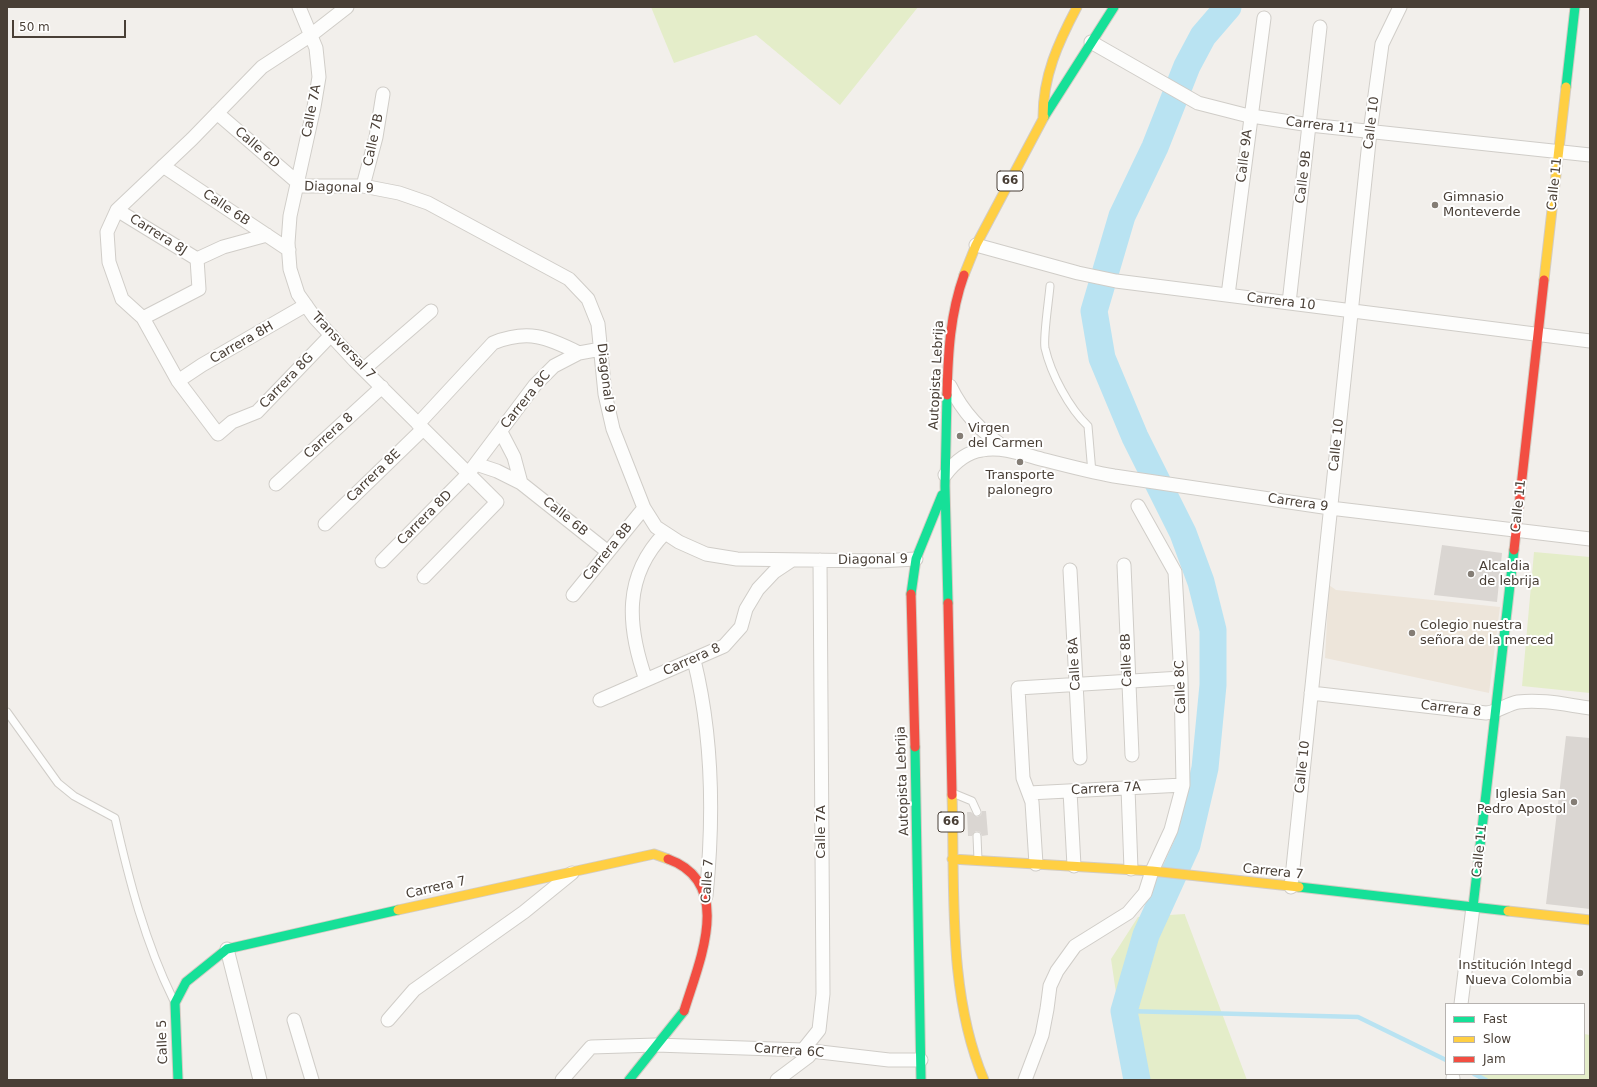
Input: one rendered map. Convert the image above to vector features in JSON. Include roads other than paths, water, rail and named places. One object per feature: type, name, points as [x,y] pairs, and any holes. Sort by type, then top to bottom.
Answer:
[{"type":"main road","name":"Autopista Lebrija","points":[[1043,118],[1044,87],[1049,68],[1060,40],[1077,7]]},
{"type":"main road","name":"Autopista Lebrija","points":[[984,1080],[967,1036],[961,1002],[956,947],[952,859],[945,481],[948,357],[953,312],[963,278],[976,245],[1043,118],[1114,7]]},
{"type":"main road","name":"Calle 11","points":[[1473,907],[1575,7]]},
{"type":"main road","name":"Autopista Lebrija","points":[[921,1080],[920,941],[911,588],[916,559],[945,481]]},
{"type":"main road","name":"Carrera 7","points":[[175,1003],[186,982],[227,949],[576,870],[654,854],[676,862],[697,878],[706,900]]},
{"type":"main road","name":"Carrera 7","points":[[952,859],[1158,871],[1590,920]]},
{"type":"main road","name":"Calle 7","points":[[628,1080],[683,1013],[707,935],[706,900]]},
{"type":"main road","name":"Calle 5","points":[[175,1003],[178,1080]]},
{"type":"street","name":"Calle 7A","points":[[297,184],[319,77],[316,48],[299,7]]},
{"type":"street","points":[[178,381],[143,318],[122,299],[109,262],[107,232],[117,210],[262,67],[311,35],[346,7]]},
{"type":"street","name":"Calle 10","points":[[1291,887],[1370,132],[1382,44],[1400,7]]},
{"type":"street","name":"Calle 9A","points":[[1228,295],[1264,18]]},
{"type":"street","name":"Calle 9B","points":[[1289,303],[1320,27]]},
{"type":"street","name":"Carrera 11","points":[[1091,42],[1198,103],[1251,116],[1310,126],[1590,155]]},
{"type":"street","name":"Calle 7B","points":[[363,186],[376,137],[383,94]]},
{"type":"street","name":"Calle 6D","points":[[217,113],[297,184]]},
{"type":"street","name":"Calle 6B","points":[[163,166],[289,250]]},
{"type":"street","name":"Diagonal 9","points":[[297,184],[363,186],[399,193],[428,203],[569,279],[588,299],[598,324],[605,394],[613,429],[644,508],[656,527],[679,542],[706,554],[736,559],[878,561],[916,559]]},
{"type":"street","name":"Transversal 7","points":[[297,184],[290,216],[289,250],[290,269],[298,294],[331,335],[497,502],[424,577]]},
{"type":"street","name":"Carrera 8J","points":[[117,210],[196,259],[223,247],[267,235]]},
{"type":"street","name":"Carrera 10","points":[[976,245],[1078,273],[1116,281],[1590,341]]},
{"type":"street","points":[[143,318],[199,289],[200,285],[196,259]]},
{"type":"street","name":"Carrera 8H","points":[[178,381],[202,365],[306,305]]},
{"type":"street","points":[[364,369],[431,311]]},
{"type":"street","name":"Carrera 8G","points":[[178,381],[218,434],[232,422],[257,412],[331,335]]},
{"type":"street","points":[[421,427],[493,343],[510,336],[528,335],[555,341],[580,353]]},
{"type":"street","name":"Carrera 8C","points":[[468,474],[535,385],[554,366],[580,353],[601,349]]},
{"type":"street","name":"Carrera 9","points":[[948,382],[963,409],[979,428],[1008,450]]},
{"type":"street","name":"Carrera 8","points":[[276,484],[382,387]]},
{"type":"street","name":"Carrera 8E","points":[[325,524],[421,427]]},
{"type":"street","points":[[501,432],[514,457],[521,483]]},
{"type":"street","name":"Carrera 9","points":[[945,481],[957,462],[973,452],[990,449],[1008,450],[1092,473],[1330,508],[1516,532],[1590,539]]},
{"type":"street","name":"Calle 6B","points":[[476,464],[497,471],[521,483],[608,552]]},
{"type":"street","name":"Carrera 8D","points":[[382,561],[468,474]]},
{"type":"street","name":"Calle 8C","points":[[1025,1080],[1042,1034],[1048,1010],[1050,986],[1057,971],[1075,946],[1128,913],[1144,893],[1158,871],[1184,785],[1181,678],[1175,572],[1138,506]]},
{"type":"street","name":"Carrera 8B","points":[[573,595],[644,508]]},
{"type":"street","points":[[646,680],[634,641],[633,596],[640,569],[646,556],[665,532]]},
{"type":"street","name":"Carrera 8","points":[[600,700],[717,650],[730,640],[741,627],[746,609],[758,588],[774,572],[792,560]]},
{"type":"street","name":"Calle 7A","points":[[803,1050],[819,1030],[823,994],[820,560]]},
{"type":"street","name":"Calle 8B","points":[[1124,565],[1132,755]]},
{"type":"street","name":"Calle 8A","points":[[1070,570],[1080,758]]},
{"type":"street","name":"Calle 7","points":[[694,660],[704,707],[711,769],[710,858],[706,900]]},
{"type":"street","points":[[1036,864],[1032,802],[1023,778],[1018,688],[1181,678]]},
{"type":"street","name":"Carrera 8","points":[[1311,693],[1486,713],[1495,712],[1517,702],[1543,702],[1590,708]]},
{"type":"street","name":"Carrera 7A","points":[[1029,793],[1184,785]]},
{"type":"street","points":[[1128,788],[1131,869]]},
{"type":"street","points":[[1070,791],[1074,866]]},
{"type":"street","points":[[388,1020],[414,990],[524,912],[576,870]]},
{"type":"street","name":"Calle 11","points":[[1461,1003],[1473,907]]},
{"type":"street","points":[[227,949],[260,1080]]},
{"type":"street","points":[[294,1020],[312,1080]]},
{"type":"street","name":"Carrera 6C","points":[[562,1080],[591,1047],[656,1045],[803,1050],[889,1060],[921,1060]]},
{"type":"street","points":[[777,1080],[810,1056],[803,1050]]},
{"type":"lane","points":[[1050,286],[1044,347],[1059,386],[1075,414],[1088,426],[1092,473]]},
{"type":"lane","points":[[7,712],[58,783],[74,796],[115,818],[128,878],[159,970],[175,1003]]},
{"type":"lane","points":[[951,792],[972,801],[977,812]]},
{"type":"lane","points":[[977,836],[978,861]]},
{"type":"waterway","points":[[1137,1080],[1124,1011],[1146,935],[1187,845],[1205,768],[1213,685],[1213,630],[1201,582],[1183,533],[1135,437],[1102,358],[1094,311],[1122,216],[1155,147],[1187,66],[1203,36],[1228,7]]},
{"type":"waterway","points":[[1124,1011],[1358,1017],[1445,1060]]},
{"type":"waterway","points":[[1476,1075],[1486,1080]]},
{"type":"place","name":"Gimnasio Monteverde","points":[[1435,205]]},
{"type":"place","name":"Virgen del Carmen","points":[[960,436]]},
{"type":"place","name":"Transporte palonegro","points":[[1020,462]]},
{"type":"place","name":"Alcaldia de lebrija","points":[[1471,574]]},
{"type":"place","name":"Colegio nuestra señora de la merced","points":[[1412,633]]},
{"type":"place","name":"Iglesia San Pedro Apostol","points":[[1574,802]]},
{"type":"place","name":"Institución Integd Nueva Colombia","points":[[1580,973]]}]
